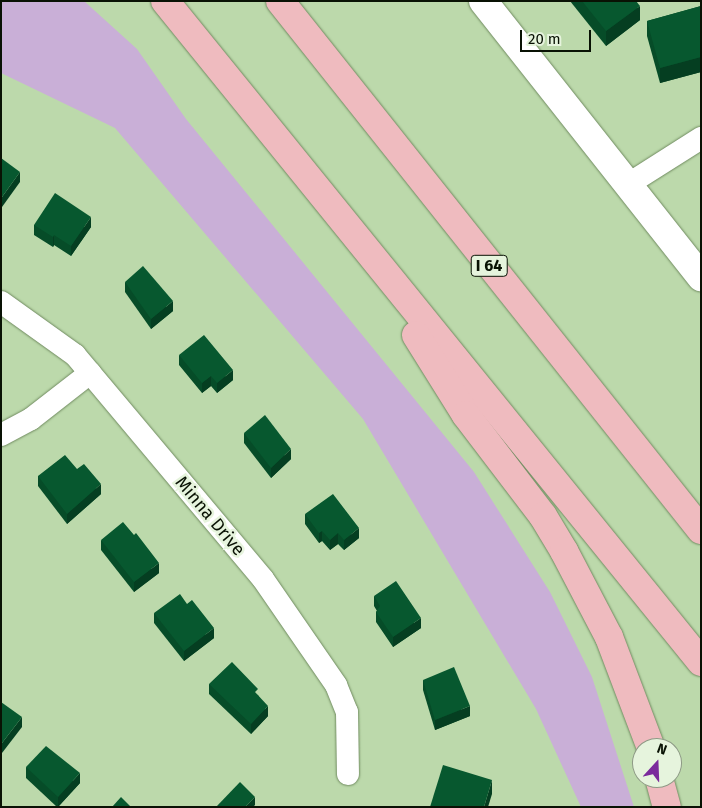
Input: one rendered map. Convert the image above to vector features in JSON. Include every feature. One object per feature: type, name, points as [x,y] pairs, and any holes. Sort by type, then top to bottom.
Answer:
[{"type":"highway","points":[[164,1],[701,662]]},
{"type":"highway","name":"I 64","points":[[280,1],[701,530]]},
{"type":"highway","points":[[345,224],[466,415],[532,500],[564,551],[612,646],[647,738]]},
{"type":"highway","points":[[662,788],[667,807]]},
{"type":"street","points":[[483,1],[701,277]]},
{"type":"street","points":[[627,185],[701,138]]},
{"type":"street","name":"Minna Drive","points":[[1,302],[75,355],[263,579],[336,685],[347,712],[348,774]]},
{"type":"street","points":[[1,435],[31,419],[90,373]]},
{"type":"shaded area","points":[[1,1],[84,1],[137,49],[186,119],[474,472],[550,592],[592,677],[634,807],[581,807],[536,709],[363,419],[115,128],[1,73]]},
{"type":"building","points":[[582,1],[636,1],[640,6],[606,31]]},
{"type":"building","points":[[701,6],[701,57],[660,68],[647,21]]},
{"type":"building","points":[[1,158],[20,172],[2,197],[1,197]]},
{"type":"building","points":[[55,193],[91,217],[71,246],[34,225]]},
{"type":"building","points":[[143,266],[173,301],[151,319],[125,282]]},
{"type":"building","points":[[204,335],[233,370],[217,383],[211,376],[202,383],[179,355]]},
{"type":"building","points":[[265,415],[291,449],[271,468],[244,433]]},
{"type":"building","points":[[65,455],[77,469],[84,464],[101,484],[67,514],[38,476]]},
{"type":"building","points":[[333,494],[359,528],[344,540],[338,533],[330,540],[322,531],[319,533],[305,514]]},
{"type":"building","points":[[123,522],[134,535],[136,533],[159,563],[134,582],[101,540]]},
{"type":"building","points":[[396,581],[421,618],[393,637],[376,612],[380,606],[374,596]]},
{"type":"building","points":[[180,594],[187,604],[192,600],[214,628],[184,651],[154,613]]},
{"type":"building","points":[[232,662],[258,689],[255,692],[268,706],[251,724],[209,684]]},
{"type":"building","points":[[454,667],[470,706],[435,720],[423,680]]},
{"type":"building","points":[[1,702],[22,717],[2,743],[1,743]]},
{"type":"building","points":[[46,746],[80,773],[58,797],[26,767]]},
{"type":"building","points":[[443,765],[492,780],[484,807],[430,807]]},
{"type":"building","points":[[240,782],[255,797],[245,807],[216,807]]},
{"type":"building","points":[[121,797],[131,807],[112,807]]}]
